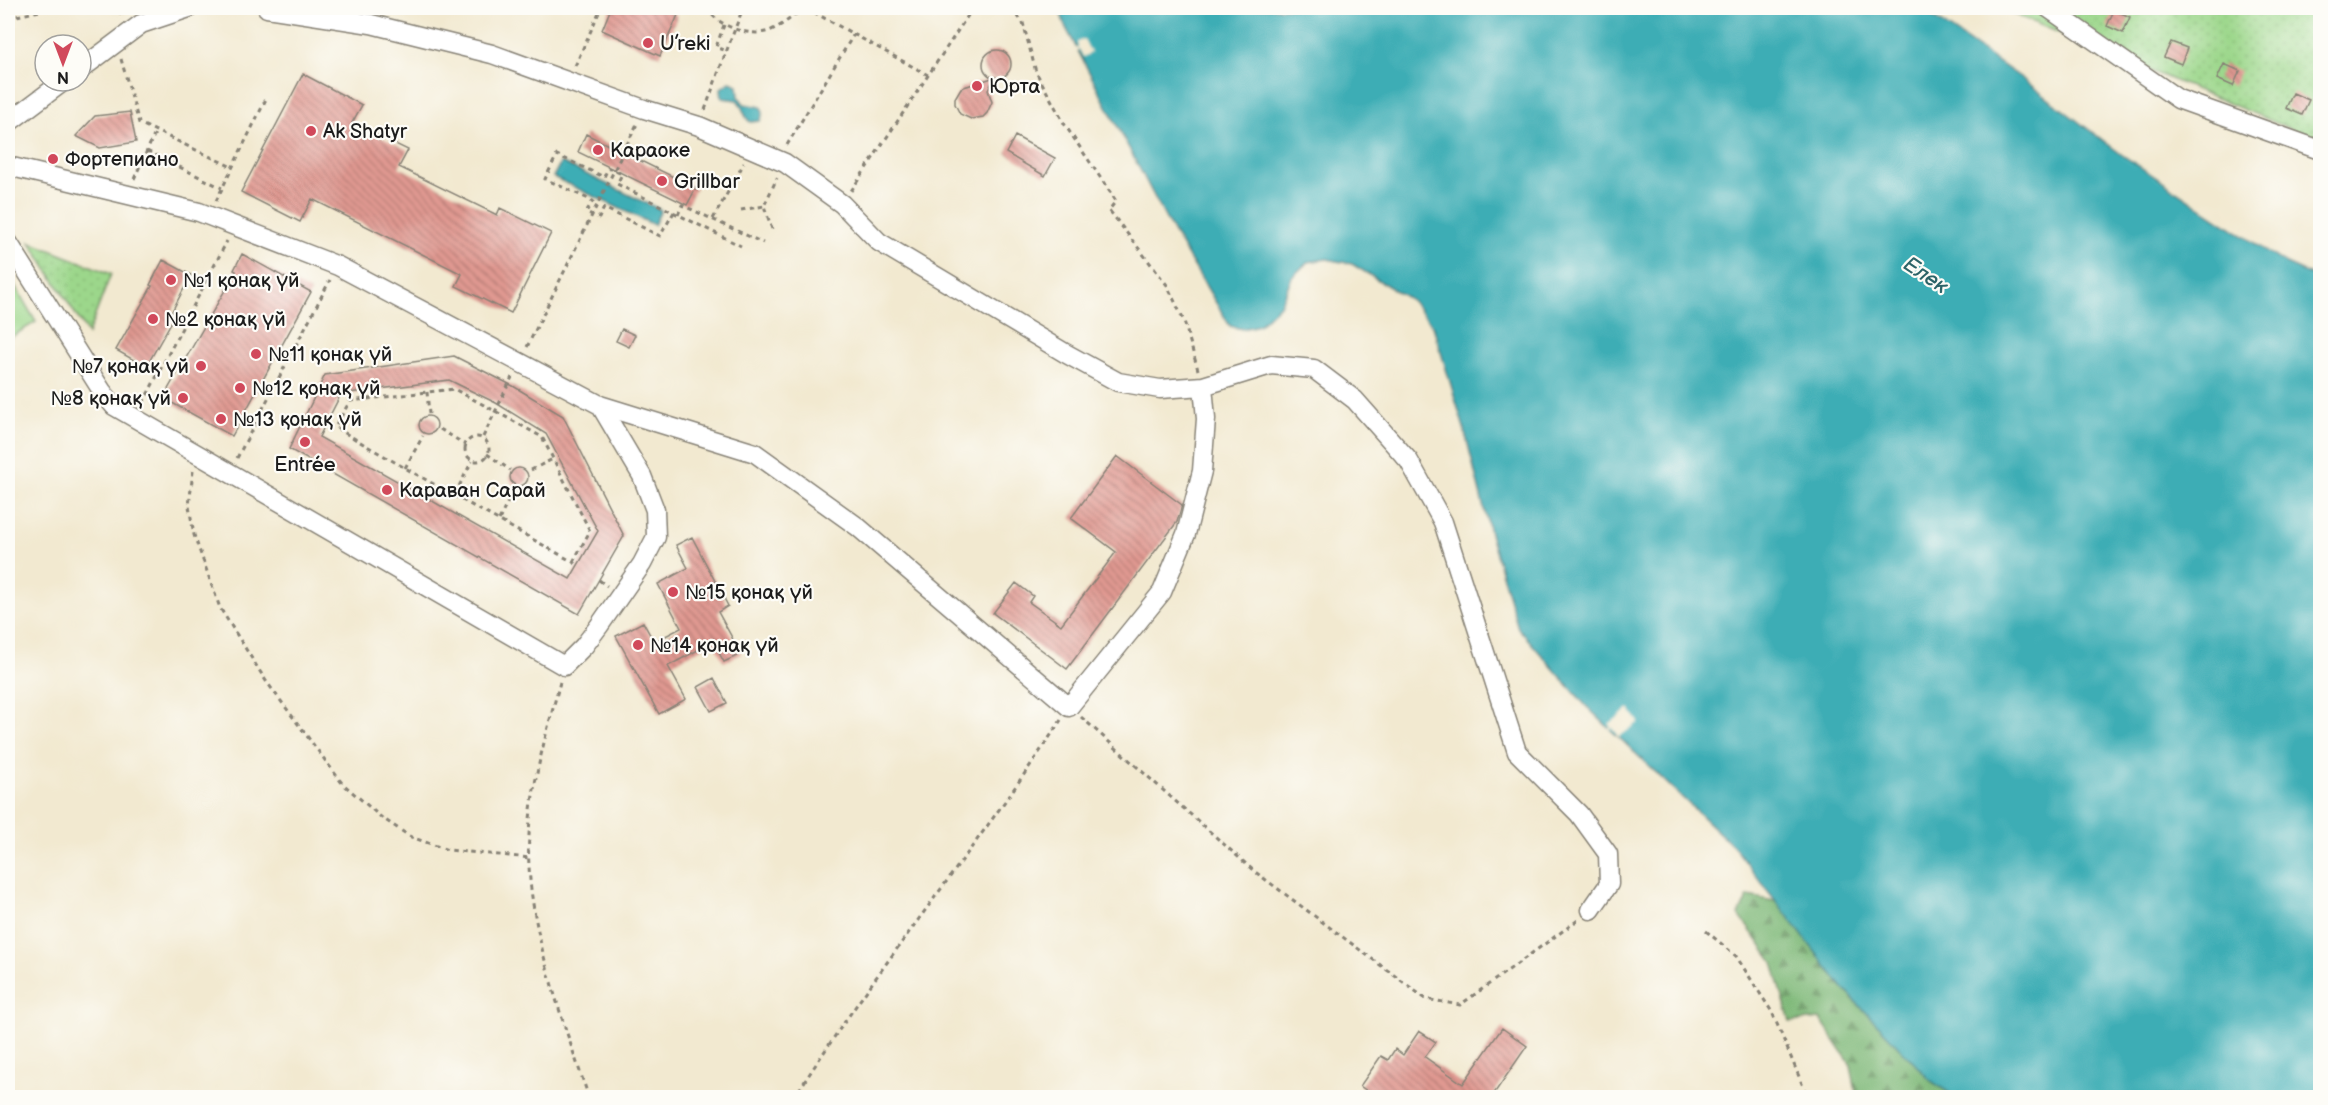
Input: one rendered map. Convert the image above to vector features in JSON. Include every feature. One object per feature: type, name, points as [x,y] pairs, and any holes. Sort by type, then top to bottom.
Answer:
[{"type":"lane","points":[[93,60],[141,24],[189,8]]},
{"type":"lane","points":[[267,8],[382,26],[492,54],[644,109],[699,126],[752,148],[781,161],[842,204],[879,242],[1118,382],[1160,388],[1203,386],[1271,365],[1314,369],[1355,400],[1409,461],[1443,522],[1517,752],[1579,814],[1608,854],[1609,884],[1591,910]]},
{"type":"lane","points":[[2048,8],[2178,99],[2320,150]]},
{"type":"lane","points":[[8,123],[48,93]]},
{"type":"lane","points":[[8,166],[209,216],[338,266],[600,405],[755,453],[858,527],[1069,707],[1162,592],[1186,534],[1202,471],[1206,419],[1203,386]]},
{"type":"lane","points":[[8,242],[102,391],[114,406],[564,666],[599,626],[642,564],[656,537],[655,510],[642,476],[600,405]]},
{"type":"path","points":[[8,18],[53,8]]},
{"type":"path","points":[[568,81],[601,8]]},
{"type":"path","points":[[707,8],[711,15],[724,25],[750,32],[766,32],[805,8]]},
{"type":"path","points":[[699,126],[743,8]]},
{"type":"path","points":[[773,8],[795,11],[805,8],[928,75]]},
{"type":"path","points":[[842,204],[973,8]]},
{"type":"path","points":[[1012,8],[1023,23],[1036,72],[1065,125],[1116,201],[1109,210],[1167,285],[1184,321],[1203,386]]},
{"type":"path","points":[[724,25],[716,47],[727,51]]},
{"type":"path","points":[[772,229],[764,206],[781,161],[854,34]]},
{"type":"path","points":[[116,43],[139,123],[232,167]]},
{"type":"path","points":[[209,216],[266,99]]},
{"type":"path","points":[[483,436],[644,109]]},
{"type":"path","points":[[127,195],[156,131]]},
{"type":"path","points":[[713,219],[752,148]]},
{"type":"path","points":[[147,151],[222,188]]},
{"type":"path","points":[[741,246],[676,214],[618,184],[622,174],[615,170],[608,168],[604,177],[557,155],[545,179],[593,201],[586,213],[599,218],[604,208],[660,236],[676,214],[682,205],[763,243]]},
{"type":"path","points":[[741,210],[764,206]]},
{"type":"path","points":[[135,418],[235,226]]},
{"type":"path","points":[[230,472],[338,266]]},
{"type":"path","points":[[573,562],[590,531],[542,437],[454,389],[350,401],[335,427],[405,469],[573,562],[578,567]]},
{"type":"path","points":[[427,392],[429,414]]},
{"type":"path","points":[[440,429],[466,445]]},
{"type":"path","points":[[405,469],[423,436]]},
{"type":"path","points":[[472,461],[464,449],[469,439],[483,436]]},
{"type":"path","points":[[472,461],[484,460],[490,448],[483,436]]},
{"type":"path","points":[[195,453],[189,506],[192,525],[220,608],[266,681],[342,783],[382,818],[411,837],[448,850],[530,858]]},
{"type":"path","points":[[487,454],[510,470]]},
{"type":"path","points":[[531,470],[554,459]]},
{"type":"path","points":[[455,495],[472,461]]},
{"type":"path","points":[[499,520],[514,489]]},
{"type":"path","points":[[564,666],[536,775],[529,836],[532,896],[552,989],[589,1098]]},
{"type":"path","points":[[794,1098],[835,1034],[1018,785],[1069,707],[1254,871],[1426,999],[1460,1005],[1591,910]]},
{"type":"path","points":[[1706,931],[1736,956],[1772,1012],[1808,1098]]},
{"type":"green space","points":[[1999,8],[2320,8],[2320,141]]},
{"type":"green space","points":[[30,242],[111,274],[88,334]]},
{"type":"green space","points":[[8,274],[36,322],[8,339]]},
{"type":"green space","points":[[1748,896],[1779,902],[1843,988],[1931,1081],[1956,1097],[1857,1097],[1851,1065],[1820,1019],[1790,1022],[1773,962],[1739,915]]},
{"type":"water","name":"Елек","points":[[1060,8],[1920,8],[2020,77],[2121,154],[2286,264],[2320,279],[2320,1097],[1957,1098],[1931,1081],[1843,988],[1735,848],[1587,707],[1518,628],[1492,541],[1464,428],[1433,326],[1411,300],[1352,264],[1327,259],[1308,262],[1292,277],[1280,305],[1259,325],[1242,329],[1230,326],[1168,223],[1064,24]]},
{"type":"water","points":[[730,82],[738,85],[739,97],[744,104],[761,107],[763,113],[760,121],[750,122],[737,100],[722,98],[721,88]]},
{"type":"water","points":[[561,162],[661,210],[654,225],[553,177]]},
{"type":"pier","points":[[1084,39],[1091,53],[1083,57],[1079,49],[1075,52],[1074,49],[1078,47],[1077,42]]},
{"type":"pier","points":[[1629,709],[1639,722],[1619,737],[1613,728],[1608,729],[1611,726],[1609,724]]},
{"type":"building","name":"U’reki","points":[[611,8],[671,8],[669,12],[678,15],[660,56],[602,30]]},
{"type":"building","points":[[2114,10],[2130,17],[2123,33],[2107,26]]},
{"type":"building","points":[[2171,42],[2187,48],[2181,64],[2164,57]]},
{"type":"building","points":[[997,50],[1007,54],[1011,64],[1007,74],[997,78],[987,74],[983,64],[987,54]]},
{"type":"building","points":[[2224,64],[2240,71],[2233,86],[2217,79]]},
{"type":"building","points":[[303,74],[362,105],[352,123],[408,150],[399,167],[497,215],[500,208],[551,233],[511,313],[456,286],[462,274],[312,199],[300,222],[241,192]]},
{"type":"building","name":"Юрта","points":[[995,77],[988,90],[992,102],[987,113],[983,117],[971,119],[960,114],[955,98],[961,88]]},
{"type":"building","points":[[2293,93],[2309,100],[2302,115],[2286,108]]},
{"type":"building","points":[[130,112],[136,142],[100,148],[76,136],[95,116]]},
{"type":"building","points":[[586,134],[696,188],[687,205],[578,152]]},
{"type":"building","points":[[1015,136],[1055,158],[1045,176],[1006,153]]},
{"type":"building","points":[[242,254],[311,292],[232,436],[163,398],[236,271],[234,270]]},
{"type":"building","points":[[163,260],[191,275],[169,317],[173,319],[146,367],[116,350],[152,286],[150,285]]},
{"type":"building","points":[[622,329],[635,335],[629,347],[616,341]]},
{"type":"building","name":"Караван Сарай","points":[[454,356],[513,386],[563,416],[624,536],[579,614],[289,449],[325,375]],"holes":[[[449,380],[496,403],[546,434],[598,531],[570,579],[319,437],[341,394]]]},
{"type":"building","points":[[428,416],[434,419],[437,425],[434,431],[428,434],[422,431],[419,425],[422,419]]},
{"type":"building","points":[[1117,456],[1182,505],[1177,522],[1067,669],[993,613],[1016,583],[1033,596],[1029,602],[1061,625],[1116,552],[1071,518]]},
{"type":"building","points":[[519,468],[525,471],[528,477],[525,483],[519,486],[513,483],[510,477],[513,471]]},
{"type":"building","points":[[692,537],[728,606],[718,612],[741,654],[724,662],[713,642],[668,666],[686,699],[659,714],[616,636],[643,622],[654,642],[681,628],[658,584],[688,568],[676,545]]},
{"type":"building","points":[[714,678],[727,703],[711,711],[698,687]]},
{"type":"building","points":[[1502,1028],[1527,1046],[1491,1098],[1377,1098],[1360,1086],[1381,1056],[1388,1060],[1395,1049],[1403,1055],[1419,1031],[1436,1042],[1425,1057],[1463,1084]]},
{"type":"place","name":"U’reki","points":[[648,43]]},
{"type":"place","name":"Юрта","points":[[977,86]]},
{"type":"place","name":"Ak Shatyr","points":[[311,131]]},
{"type":"place","name":"Караоке","points":[[598,150]]},
{"type":"place","name":"Фортепиано","points":[[53,159]]},
{"type":"place","name":"Grillbar","points":[[662,181]]},
{"type":"place","name":"№1 қонақ үй","points":[[171,280]]},
{"type":"place","name":"№2 қонақ үй","points":[[153,319]]},
{"type":"place","name":"№11 қонақ үй","points":[[256,354]]},
{"type":"place","name":"№7 қонақ үй","points":[[201,366]]},
{"type":"place","name":"№12 қонақ үй","points":[[240,388]]},
{"type":"place","name":"№8 қонақ үй","points":[[183,398]]},
{"type":"place","name":"№13 қонақ үй","points":[[221,419]]},
{"type":"place","name":"Entrée","points":[[305,442]]},
{"type":"place","name":"Караван Сарай","points":[[387,490]]},
{"type":"place","name":"№15 қонақ үй","points":[[673,592]]},
{"type":"place","name":"№14 қонақ үй","points":[[638,645]]}]
